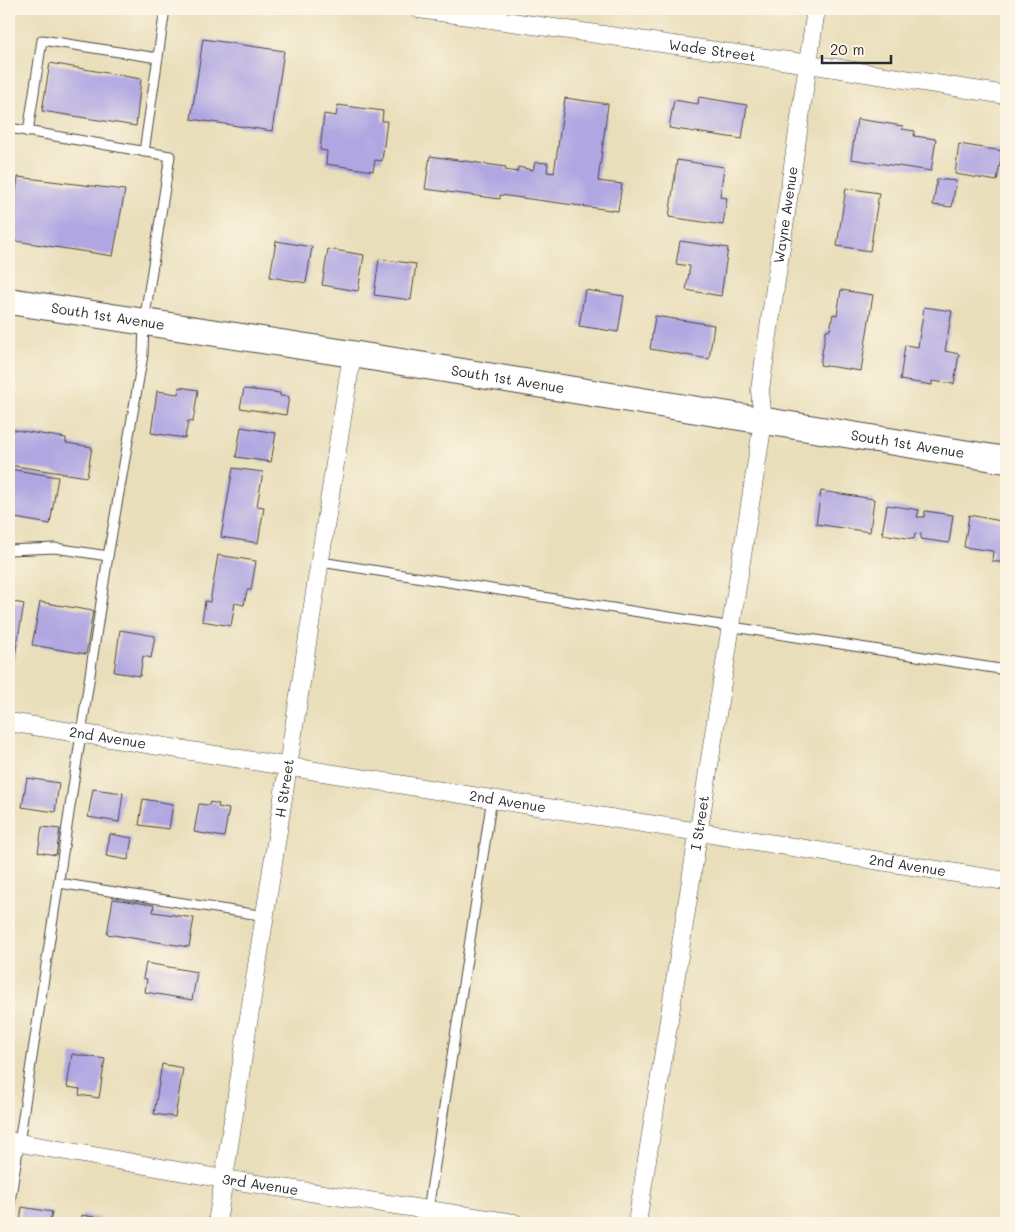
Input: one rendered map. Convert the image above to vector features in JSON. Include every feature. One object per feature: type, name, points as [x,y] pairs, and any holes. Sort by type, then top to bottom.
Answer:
[{"type":"main road","name":"South 1st Avenue","points":[[9,302],[352,354],[1006,460]]},
{"type":"street","name":"Wade Street","points":[[419,9],[452,11],[1006,95]]},
{"type":"street","name":"Wayne Avenue","points":[[763,422],[760,390],[816,9]]},
{"type":"street","name":"H Street","points":[[217,1223],[352,354]]},
{"type":"street","name":"I Street","points":[[637,1223],[763,422]]},
{"type":"street","name":"2nd Avenue","points":[[9,722],[698,830],[1006,881]]},
{"type":"street","name":"3rd Avenue","points":[[14,1142],[427,1217],[514,1223]]},
{"type":"lane","points":[[144,152],[165,9]]},
{"type":"lane","points":[[28,132],[42,40],[158,58]]},
{"type":"lane","points":[[9,128],[170,156],[144,322],[143,355],[108,556],[60,883],[14,1142],[9,1209]]},
{"type":"lane","points":[[9,550],[55,548],[108,556]]},
{"type":"lane","points":[[321,562],[1006,670]]},
{"type":"lane","points":[[427,1217],[492,798]]},
{"type":"lane","points":[[60,883],[265,916]]},
{"type":"building","points":[[203,39],[284,51],[272,131],[191,119]]},
{"type":"building","points":[[50,63],[141,79],[136,126],[42,111]]},
{"type":"building","points":[[699,97],[747,105],[742,139],[669,128],[674,100],[698,104]]},
{"type":"building","points":[[565,98],[608,104],[598,181],[622,184],[618,211],[500,195],[500,199],[425,189],[430,156],[506,167],[505,170],[517,172],[518,167],[533,170],[535,162],[548,163],[547,172],[554,173]]},
{"type":"building","points":[[338,105],[383,111],[382,121],[387,121],[382,161],[375,160],[373,171],[326,164],[327,151],[320,150],[324,114],[336,116]]},
{"type":"building","points":[[857,119],[903,126],[902,129],[915,131],[914,136],[936,139],[931,171],[851,159]]},
{"type":"building","points":[[959,144],[1002,151],[997,181],[955,174]]},
{"type":"building","points":[[677,160],[724,167],[720,197],[727,198],[723,225],[669,217]]},
{"type":"building","points":[[18,177],[125,190],[113,256],[9,240]]},
{"type":"building","points":[[937,179],[956,181],[952,207],[933,205]]},
{"type":"building","points":[[846,188],[879,193],[870,251],[837,246]]},
{"type":"building","points":[[276,241],[312,247],[306,283],[270,277]]},
{"type":"building","points":[[680,241],[728,248],[721,296],[686,290],[690,266],[676,264]]},
{"type":"building","points":[[328,249],[364,255],[358,291],[322,285]]},
{"type":"building","points":[[379,259],[416,264],[411,300],[374,295]]},
{"type":"building","points":[[585,290],[624,296],[618,332],[579,326]]},
{"type":"building","points":[[841,290],[873,295],[861,371],[820,365],[826,330],[830,330],[833,314],[837,315]]},
{"type":"building","points":[[924,307],[952,311],[945,351],[959,354],[954,384],[932,381],[932,385],[900,380],[905,345],[918,347]]},
{"type":"building","points":[[655,316],[714,325],[709,359],[650,349]]},
{"type":"building","points":[[179,387],[198,390],[193,422],[188,421],[185,438],[151,433],[157,391],[178,394]]},
{"type":"building","points":[[244,389],[280,393],[280,396],[289,397],[286,415],[240,408]]},
{"type":"building","points":[[241,427],[276,433],[271,462],[236,457]]},
{"type":"building","points":[[9,429],[66,438],[66,443],[92,447],[87,477],[9,465]]},
{"type":"building","points":[[233,468],[263,472],[257,506],[264,507],[258,543],[221,537]]},
{"type":"building","points":[[9,469],[58,477],[50,524],[9,517]]},
{"type":"building","points":[[821,491],[874,499],[870,532],[816,524]]},
{"type":"building","points":[[887,505],[919,510],[917,517],[924,517],[925,511],[953,515],[949,543],[921,539],[921,534],[915,533],[914,539],[882,534]]},
{"type":"building","points":[[969,515],[1006,522],[1006,563],[992,561],[993,551],[964,547]]},
{"type":"building","points":[[218,555],[256,561],[251,590],[247,590],[244,605],[235,603],[231,626],[202,621],[205,601],[210,602]]},
{"type":"building","points":[[9,601],[24,604],[14,661],[9,660]]},
{"type":"building","points":[[40,602],[93,611],[86,654],[32,645]]},
{"type":"building","points":[[120,630],[155,636],[151,658],[143,656],[140,676],[114,672]]},
{"type":"building","points":[[27,778],[59,783],[55,812],[22,807]]},
{"type":"building","points":[[93,789],[123,793],[119,822],[88,817]]},
{"type":"building","points":[[143,799],[173,804],[169,829],[139,825]]},
{"type":"building","points":[[210,802],[219,804],[218,807],[229,809],[224,837],[194,832],[199,804],[209,805]]},
{"type":"building","points":[[42,827],[60,829],[56,855],[38,852]]},
{"type":"building","points":[[110,834],[132,838],[128,860],[106,856]]},
{"type":"building","points":[[113,899],[154,905],[153,912],[194,918],[189,947],[107,934]]},
{"type":"building","points":[[146,963],[197,972],[192,1000],[145,992],[147,979],[143,978]]},
{"type":"building","points":[[72,1054],[105,1059],[99,1098],[79,1095],[80,1089],[67,1087]]},
{"type":"building","points":[[162,1064],[183,1068],[175,1117],[154,1114]]},
{"type":"building","points":[[22,1207],[52,1212],[50,1223],[20,1223]]},
{"type":"building","points":[[82,1215],[100,1218],[100,1223],[81,1223]]}]
